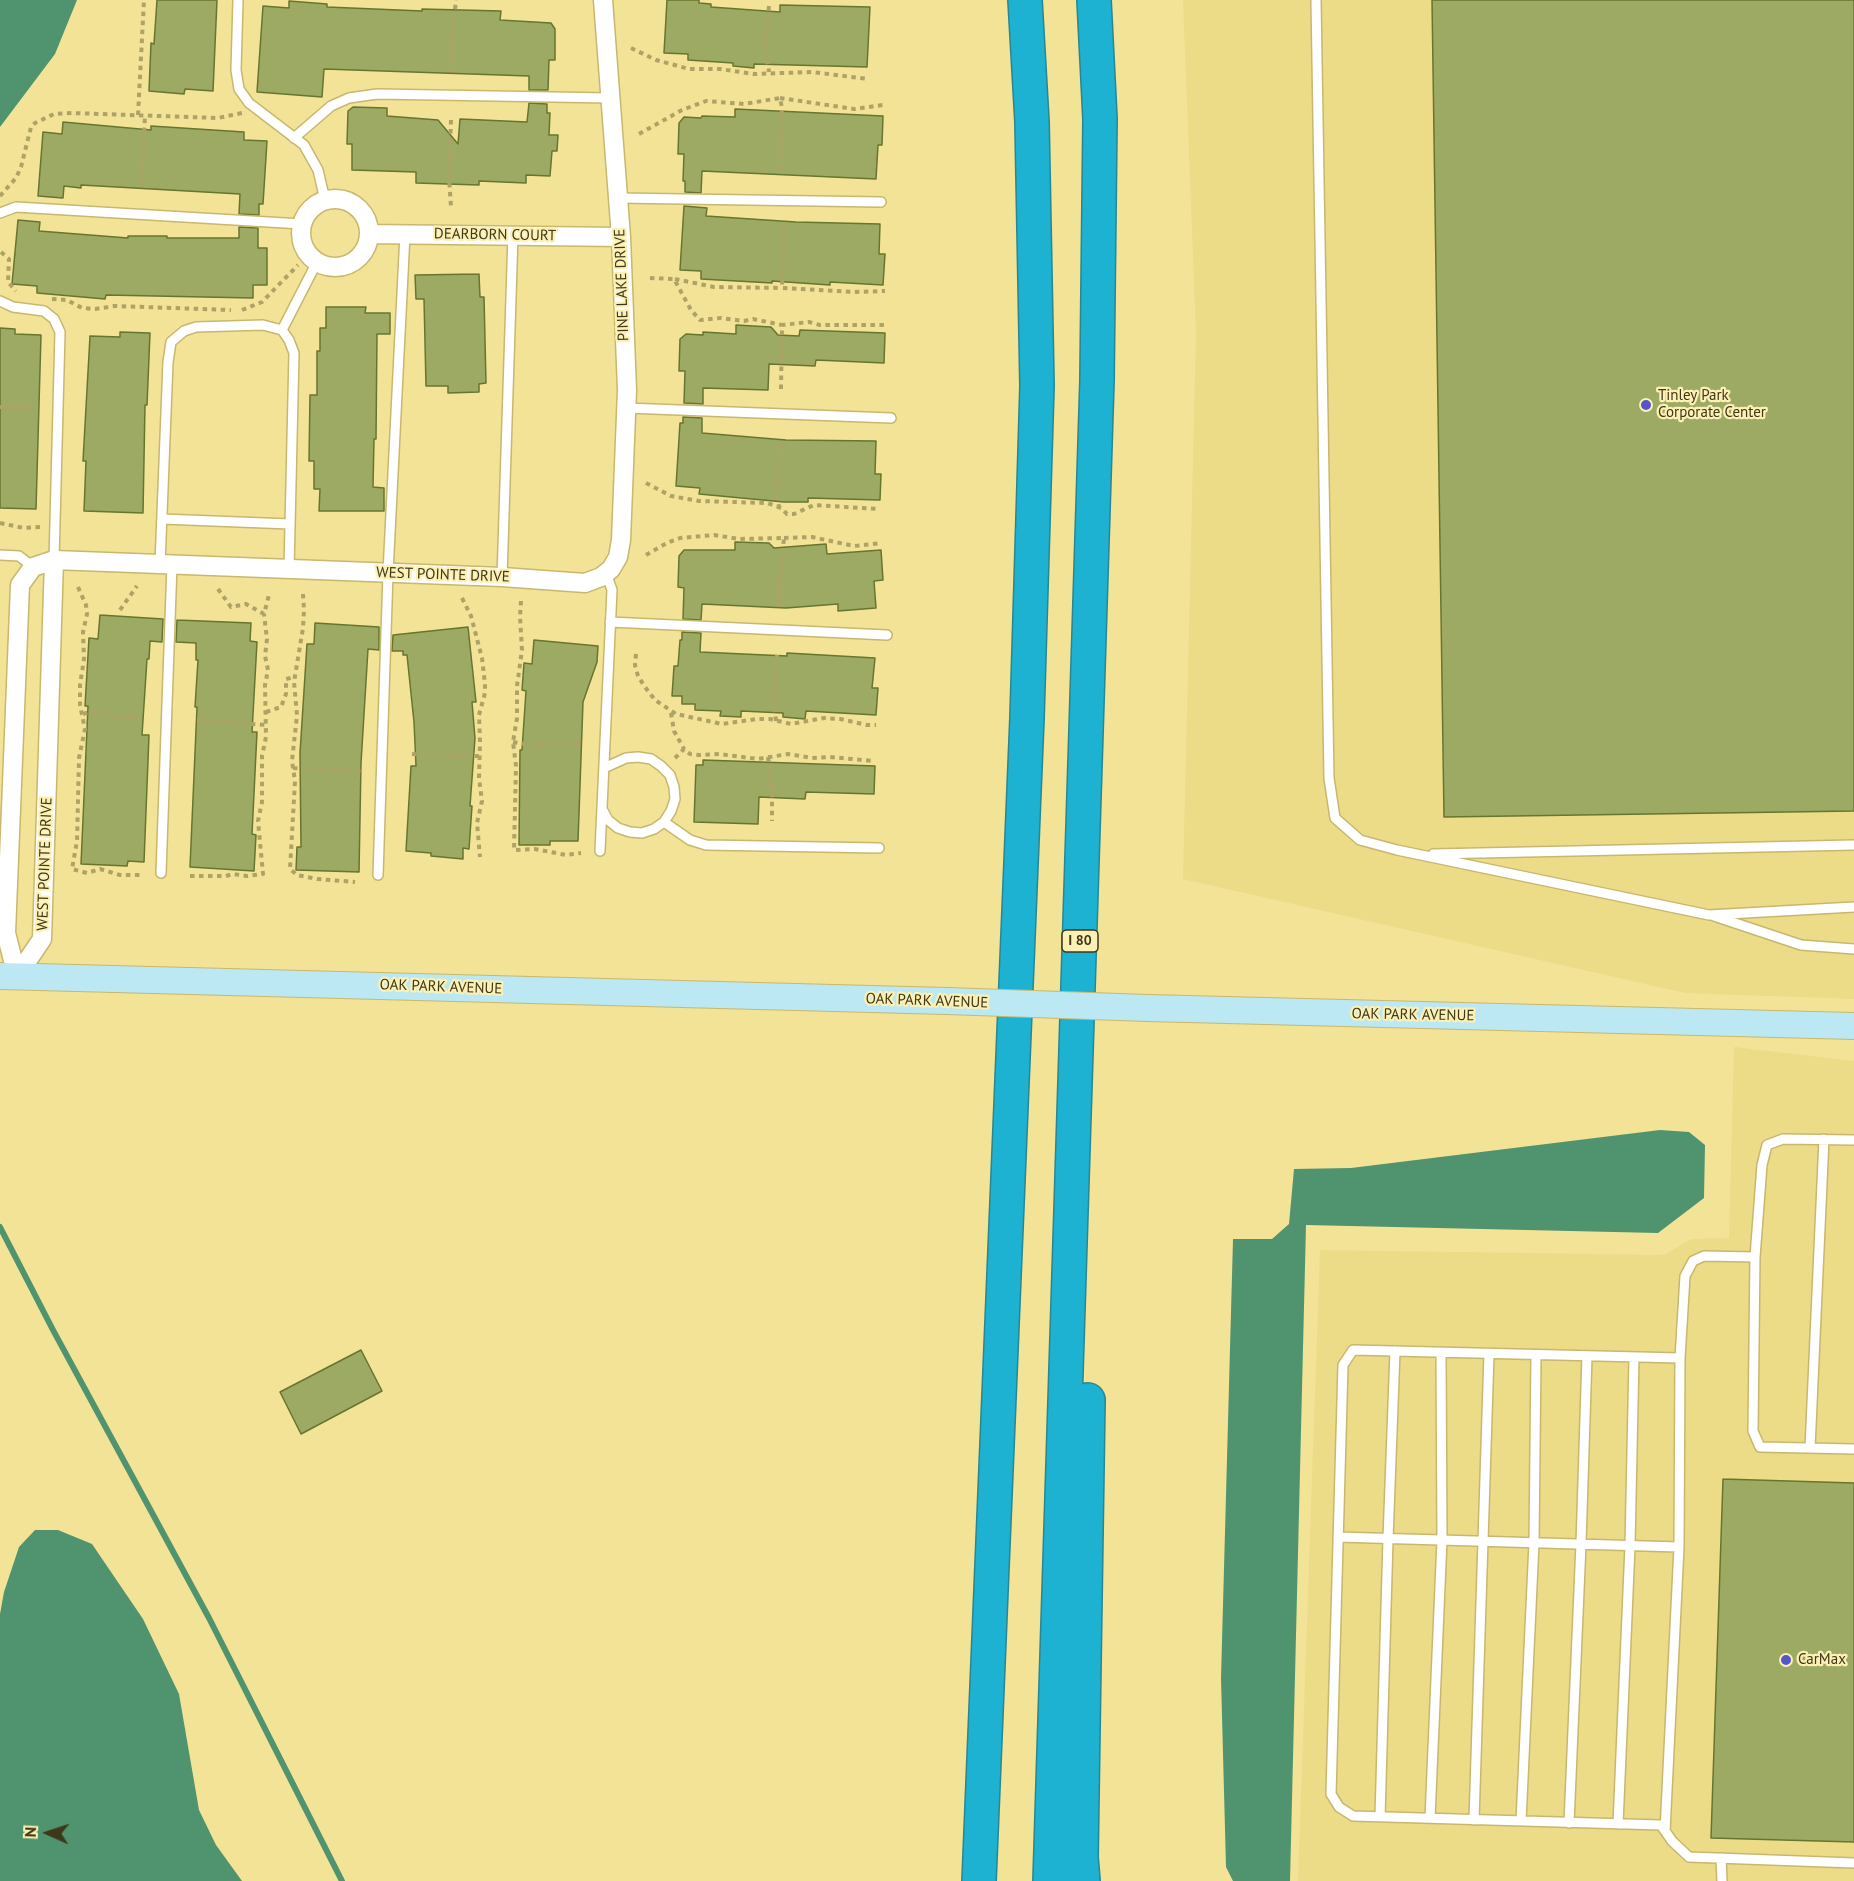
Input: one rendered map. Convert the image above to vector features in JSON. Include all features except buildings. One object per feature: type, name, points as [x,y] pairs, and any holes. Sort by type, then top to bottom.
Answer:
[{"type":"highway","points":[[979,1881],[1027,730],[1037,386],[1032,122],[1026,0]]},
{"type":"highway","name":"I 80","points":[[1050,1881],[1097,380],[1100,119],[1094,0]]},
{"type":"highway","points":[[1076,1047],[1091,1260],[1081,1857],[1083,1881]]},
{"type":"highway","points":[[966,1881],[981,1824]]},
{"type":"street","name":"PINE LAKE DRIVE","points":[[603,0],[621,237],[626,408],[621,540],[618,557],[609,571]]},
{"type":"street","points":[[325,200],[346,200],[363,213],[367,223],[369,234],[362,253],[346,265],[308,264],[301,239],[302,224],[308,211],[325,200]]},
{"type":"street","name":"DEARBORN COURT","points":[[369,234],[621,237]]},
{"type":"street","name":"WEST POINTE DRIVE","points":[[33,567],[54,560],[502,577],[585,583],[609,571]]},
{"type":"street","name":"WEST POINTE DRIVE","points":[[9,976],[42,939],[54,560]]},
{"type":"street","points":[[9,976],[6,933],[20,585],[33,567]]},
{"type":"street","name":"OAK PARK AVENUE","points":[[9,976],[1854,1026]]},
{"type":"lane","points":[[238,0],[236,70],[239,89],[249,103],[304,145],[318,170],[325,200]]},
{"type":"lane","points":[[1316,0],[1329,778],[1335,818],[1360,840],[1416,854],[1709,915],[1801,945],[1854,949]]},
{"type":"lane","points":[[294,138],[331,106],[350,98],[377,94],[610,98]]},
{"type":"lane","points":[[618,198],[881,202]]},
{"type":"lane","points":[[0,213],[16,207],[302,224]]},
{"type":"lane","points":[[378,875],[388,573],[405,234]]},
{"type":"lane","points":[[502,577],[513,235]]},
{"type":"lane","points":[[282,330],[308,264]]},
{"type":"lane","points":[[0,301],[13,307],[44,311],[54,319],[60,332],[54,560]]},
{"type":"lane","points":[[161,873],[166,564],[162,519],[168,362],[171,342],[184,331],[196,327],[263,326],[282,330],[289,340],[294,353],[289,569]]},
{"type":"lane","points":[[626,408],[891,418]]},
{"type":"lane","points":[[162,519],[290,524]]},
{"type":"lane","points":[[0,555],[19,556],[33,567]]},
{"type":"lane","points":[[600,851],[612,590],[609,571]]},
{"type":"lane","points":[[610,622],[887,635]]},
{"type":"lane","points":[[602,809],[608,820],[618,828],[642,833],[664,822],[673,805],[674,787],[670,775],[661,765],[651,759],[626,758],[604,768]]},
{"type":"lane","points":[[664,822],[690,840],[706,845],[879,848]]},
{"type":"lane","points":[[1416,854],[1854,845]]},
{"type":"lane","points":[[1709,915],[1854,907]]},
{"type":"lane","points":[[1854,1140],[1783,1139],[1767,1145],[1762,1165],[1755,1251],[1753,1431],[1760,1447],[1854,1449]]},
{"type":"lane","points":[[1810,1448],[1824,1139]]},
{"type":"lane","points":[[1665,1831],[1679,1547],[1680,1358],[1685,1276],[1693,1261],[1704,1256],[1755,1257],[1755,1251]]},
{"type":"lane","points":[[1680,1358],[1353,1350],[1343,1365],[1331,1794],[1339,1807],[1353,1816],[1661,1825],[1689,1857],[1854,1863]]},
{"type":"lane","points":[[1380,1817],[1395,1351]]},
{"type":"lane","points":[[1430,1818],[1442,1540],[1441,1353]]},
{"type":"lane","points":[[1474,1820],[1489,1354]]},
{"type":"lane","points":[[1521,1821],[1534,1543],[1536,1355]]},
{"type":"lane","points":[[1569,1822],[1587,1356]]},
{"type":"lane","points":[[1618,1824],[1630,1546],[1634,1357]]},
{"type":"lane","points":[[1338,1537],[1679,1547]]},
{"type":"lane","points":[[1721,1858],[1722,1881]]},
{"type":"path","points":[[138,115],[144,0]]},
{"type":"path","points":[[452,72],[452,36],[456,0]]},
{"type":"path","points":[[768,6],[765,45],[769,72]]},
{"type":"path","points":[[631,48],[675,67],[689,69],[736,70],[754,74],[812,72],[868,79]]},
{"type":"path","points":[[779,173],[782,108],[780,98]]},
{"type":"path","points":[[639,135],[682,110],[706,100],[744,104],[780,98],[854,109],[883,105]]},
{"type":"path","points":[[0,196],[16,178],[21,167],[31,127],[35,123],[62,113],[218,118],[244,112]]},
{"type":"path","points":[[141,186],[145,116]]},
{"type":"path","points":[[451,120],[449,177],[451,207]]},
{"type":"path","points":[[782,288],[784,226]]},
{"type":"path","points":[[1,252],[9,259],[8,282],[14,290],[24,293]]},
{"type":"path","points":[[43,298],[67,300],[82,308],[94,309],[115,306],[245,309],[262,302],[308,264]]},
{"type":"path","points":[[650,278],[674,279],[714,287],[885,291]]},
{"type":"path","points":[[674,279],[691,310],[700,320],[721,318],[744,321],[753,319],[782,325],[809,322],[820,325],[887,325]]},
{"type":"path","points":[[782,325],[782,389]]},
{"type":"path","points":[[0,407],[38,407]]},
{"type":"path","points":[[779,443],[776,491],[779,507]]},
{"type":"path","points":[[646,483],[671,496],[699,501],[767,503],[779,507],[787,514],[794,514],[814,505],[878,509]]},
{"type":"path","points":[[0,523],[24,528],[48,527]]},
{"type":"path","points":[[646,555],[680,538],[714,536],[739,539],[812,537],[854,546],[881,543]]},
{"type":"path","points":[[779,609],[779,582],[784,538]]},
{"type":"path","points":[[78,586],[86,605],[87,614],[83,632],[84,659],[80,685],[80,705],[85,729],[79,758],[77,842],[72,869],[87,873],[100,869],[120,875],[142,875]]},
{"type":"path","points":[[120,610],[137,586]]},
{"type":"path","points":[[218,589],[231,607],[246,604],[264,614]]},
{"type":"path","points":[[303,594],[303,628],[294,677],[297,715],[290,869],[297,875],[355,882]]},
{"type":"path","points":[[190,876],[263,874],[258,821],[262,801],[262,756],[266,725],[265,685],[268,670],[265,656],[267,639],[264,614],[269,595]]},
{"type":"path","points":[[462,598],[471,616],[482,658],[485,693],[479,715],[479,778],[482,801],[477,824],[480,857]]},
{"type":"path","points":[[521,601],[522,650],[513,742],[516,766],[514,850],[536,849],[566,855],[581,854]]},
{"type":"path","points":[[636,654],[635,665],[638,676],[655,700],[671,712],[687,717],[722,724],[757,719],[791,724],[824,718],[876,725]]},
{"type":"path","points":[[776,721],[774,703],[777,655]]},
{"type":"path","points":[[266,712],[281,707],[286,694],[286,679],[294,677]]},
{"type":"path","points":[[83,714],[92,711],[118,718],[144,718]]},
{"type":"path","points":[[671,712],[674,731],[684,749],[690,754],[708,753],[758,759],[788,754],[812,758],[830,757],[874,761]]},
{"type":"path","points":[[197,720],[266,725]]},
{"type":"path","points":[[513,742],[538,746],[543,742],[582,744]]},
{"type":"path","points":[[675,758],[684,749]]},
{"type":"path","points":[[412,754],[480,756]]},
{"type":"path","points":[[768,757],[772,787],[772,821]]},
{"type":"path","points":[[293,768],[362,771]]},
{"type":"shaded area","points":[[0,0],[77,0],[55,54],[0,127]]},
{"type":"shaded area","points":[[1183,0],[1854,0],[1854,999],[1685,993],[1183,879],[1196,334]]},
{"type":"shaded area","points":[[1734,1047],[1854,1061],[1854,1881],[1298,1881],[1320,1250],[1664,1255],[1691,1239],[1729,1238]]},
{"type":"shaded area","points":[[1660,1130],[1689,1132],[1705,1145],[1704,1198],[1658,1233],[1306,1225],[1290,1881],[1233,1881],[1226,1867],[1221,1678],[1233,1239],[1272,1239],[1289,1224],[1294,1169],[1351,1168]]},
{"type":"shaded area","points":[[35,1530],[58,1530],[92,1544],[143,1619],[179,1694],[199,1810],[216,1845],[242,1881],[0,1881],[0,1614],[4,1592],[19,1547]]},
{"type":"waterway","points":[[0,1227],[53,1330],[209,1618],[342,1881]]},
{"type":"place","name":"Tinley Park Corporate Center","points":[[1646,405]]},
{"type":"place","name":"CarMax","points":[[1786,1660]]}]
